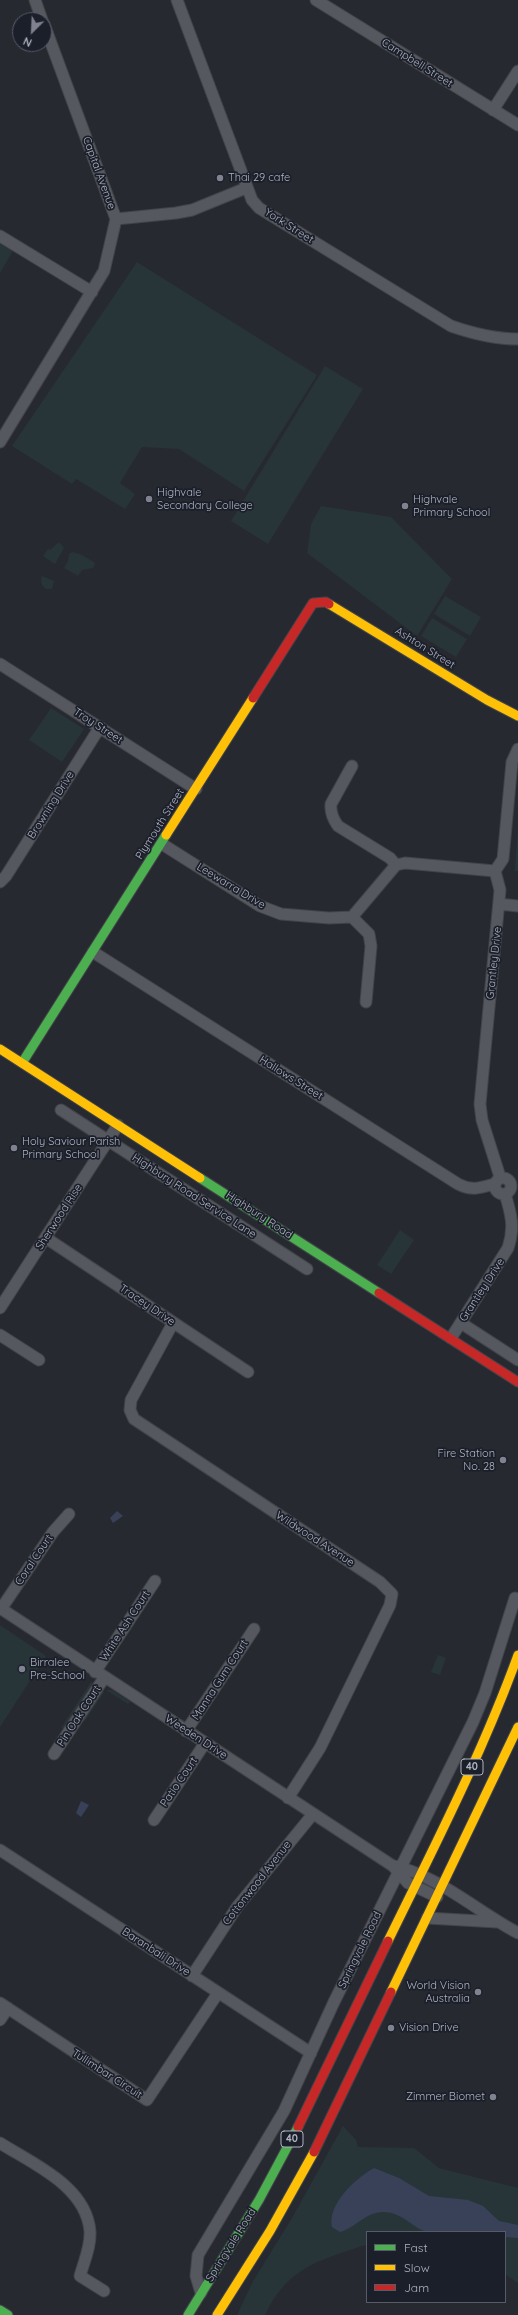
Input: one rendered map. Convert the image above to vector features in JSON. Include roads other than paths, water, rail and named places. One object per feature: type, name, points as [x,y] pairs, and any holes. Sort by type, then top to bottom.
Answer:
[{"type":"main road","name":"Ashton Street","points":[[319,601],[332,606],[487,700],[518,716]]},
{"type":"main road","name":"Plymouth Street","points":[[22,1063],[162,844],[309,608],[319,601]]},
{"type":"main road","name":"Highbury Road","points":[[0,1049],[518,1382]]},
{"type":"main road","name":"Springvale Road","points":[[188,2315],[266,2202],[302,2118],[492,1725],[518,1656]]},
{"type":"main road","name":"40","points":[[217,2315],[291,2195],[440,1892],[518,1727]]},
{"type":"main road","points":[[266,2202],[291,2195]]},
{"type":"main road","points":[[0,2310],[8,2315]]},
{"type":"street","points":[[35,0],[39,12]]},
{"type":"street","name":"York Street","points":[[177,0],[246,188],[252,200],[259,208],[451,326],[487,337],[518,339]]},
{"type":"street","name":"Campbell Street","points":[[316,0],[518,125]]},
{"type":"street","name":"Capital Avenue","points":[[0,442],[92,292],[106,264],[116,218],[52,46]]},
{"type":"street","points":[[493,110],[518,71]]},
{"type":"street","points":[[116,218],[176,213],[192,210],[246,188]]},
{"type":"street","points":[[0,236],[92,292]]},
{"type":"street","name":"Troy Street","points":[[1,667],[100,727],[196,788]]},
{"type":"street","name":"Browning Drive","points":[[0,882],[6,876],[100,727]]},
{"type":"street","points":[[366,1002],[371,946],[369,934],[352,917],[396,865],[405,863],[495,871],[503,859],[512,762],[518,749]]},
{"type":"street","points":[[352,766],[331,804],[330,810],[333,819],[338,826],[390,858],[396,865]]},
{"type":"street","name":"Leewarra Drive","points":[[162,844],[260,906],[281,914],[329,918],[352,917]]},
{"type":"street","name":"Grantley Drive","points":[[495,871],[500,890],[480,1104],[482,1120],[497,1181]]},
{"type":"street","points":[[499,904],[518,906]]},
{"type":"street","name":"Hallows Street","points":[[93,952],[458,1184],[466,1188],[475,1189],[497,1181]]},
{"type":"street","name":"Highbury Road Service Lane","points":[[61,1110],[307,1269]]},
{"type":"street","name":"Sherwood Rise","points":[[0,1308],[118,1125]]},
{"type":"street","points":[[497,1181],[496,1190],[511,1188]]},
{"type":"street","name":"Grantley Drive","points":[[451,1338],[508,1248],[512,1232],[511,1188]]},
{"type":"street","name":"Tracey Drive","points":[[46,1238],[248,1372]]},
{"type":"street","points":[[461,1322],[518,1360]]},
{"type":"street","name":"Wildwood Avenue","points":[[173,1323],[131,1400],[130,1410],[134,1419],[380,1582],[392,1594],[390,1605],[320,1748],[288,1798]]},
{"type":"street","points":[[0,1335],[39,1360]]},
{"type":"street","name":"Coral Court","points":[[1,1609],[53,1532],[69,1514]]},
{"type":"street","name":"White Ash Court","points":[[100,1675],[155,1581]]},
{"type":"street","name":"Springvale Road","points":[[202,2293],[196,2276],[198,2255],[281,2116],[397,1868],[477,1713],[515,1598]]},
{"type":"street","name":"Weeden Drive","points":[[1,1609],[312,1814],[397,1868],[420,1876],[440,1892]]},
{"type":"street","name":"Manna Gum Court","points":[[186,1731],[254,1629]]},
{"type":"street","name":"Pin Oak Court","points":[[54,1754],[100,1675]]},
{"type":"street","name":"Patio Court","points":[[154,1820],[205,1743]]},
{"type":"street","name":"Cottonwood Avenue","points":[[192,1976],[241,1901],[312,1814]]},
{"type":"street","name":"Baranbali Drive","points":[[0,1850],[311,2053]]},
{"type":"street","name":"Weeden Drive","points":[[397,1868],[402,1878],[414,1886],[440,1892]]},
{"type":"street","points":[[440,1892],[489,1915],[497,1922],[518,1933]]},
{"type":"street","points":[[427,1918],[497,1922]]},
{"type":"street","name":"Tullimbar Circuit","points":[[4,2006],[146,2100],[218,1993]]},
{"type":"street","points":[[0,2020],[4,2006]]},
{"type":"street","points":[[0,2143],[59,2180],[82,2204],[90,2232],[88,2252],[80,2276],[104,2291]]},
{"type":"water","points":[[117,1511],[123,1516],[113,1523],[110,1518]]},
{"type":"water","points":[[81,1801],[89,1805],[81,1817],[76,1813]]},
{"type":"water","points":[[374,2168],[399,2178],[429,2196],[468,2200],[483,2206],[499,2221],[518,2225],[518,2238],[506,2237],[506,2231],[423,2231],[397,2215],[384,2212],[372,2214],[340,2232],[332,2227],[334,2209],[338,2201],[351,2185]]},
{"type":"place","name":"Thai 29 cafe","points":[[220,178]]},
{"type":"place","name":"Highvale Secondary College","points":[[149,499]]},
{"type":"place","name":"Highvale Primary School","points":[[405,506]]},
{"type":"place","name":"Holy Saviour Parish Primary School","points":[[14,1148]]},
{"type":"place","name":"Fire Station No. 28","points":[[503,1460]]},
{"type":"place","name":"Birralee Pre-School","points":[[22,1669]]},
{"type":"place","name":"World Vision Australia","points":[[478,1992]]},
{"type":"place","name":"Vision Drive","points":[[391,2028]]},
{"type":"place","name":"Zimmer Biomet","points":[[493,2097]]}]
